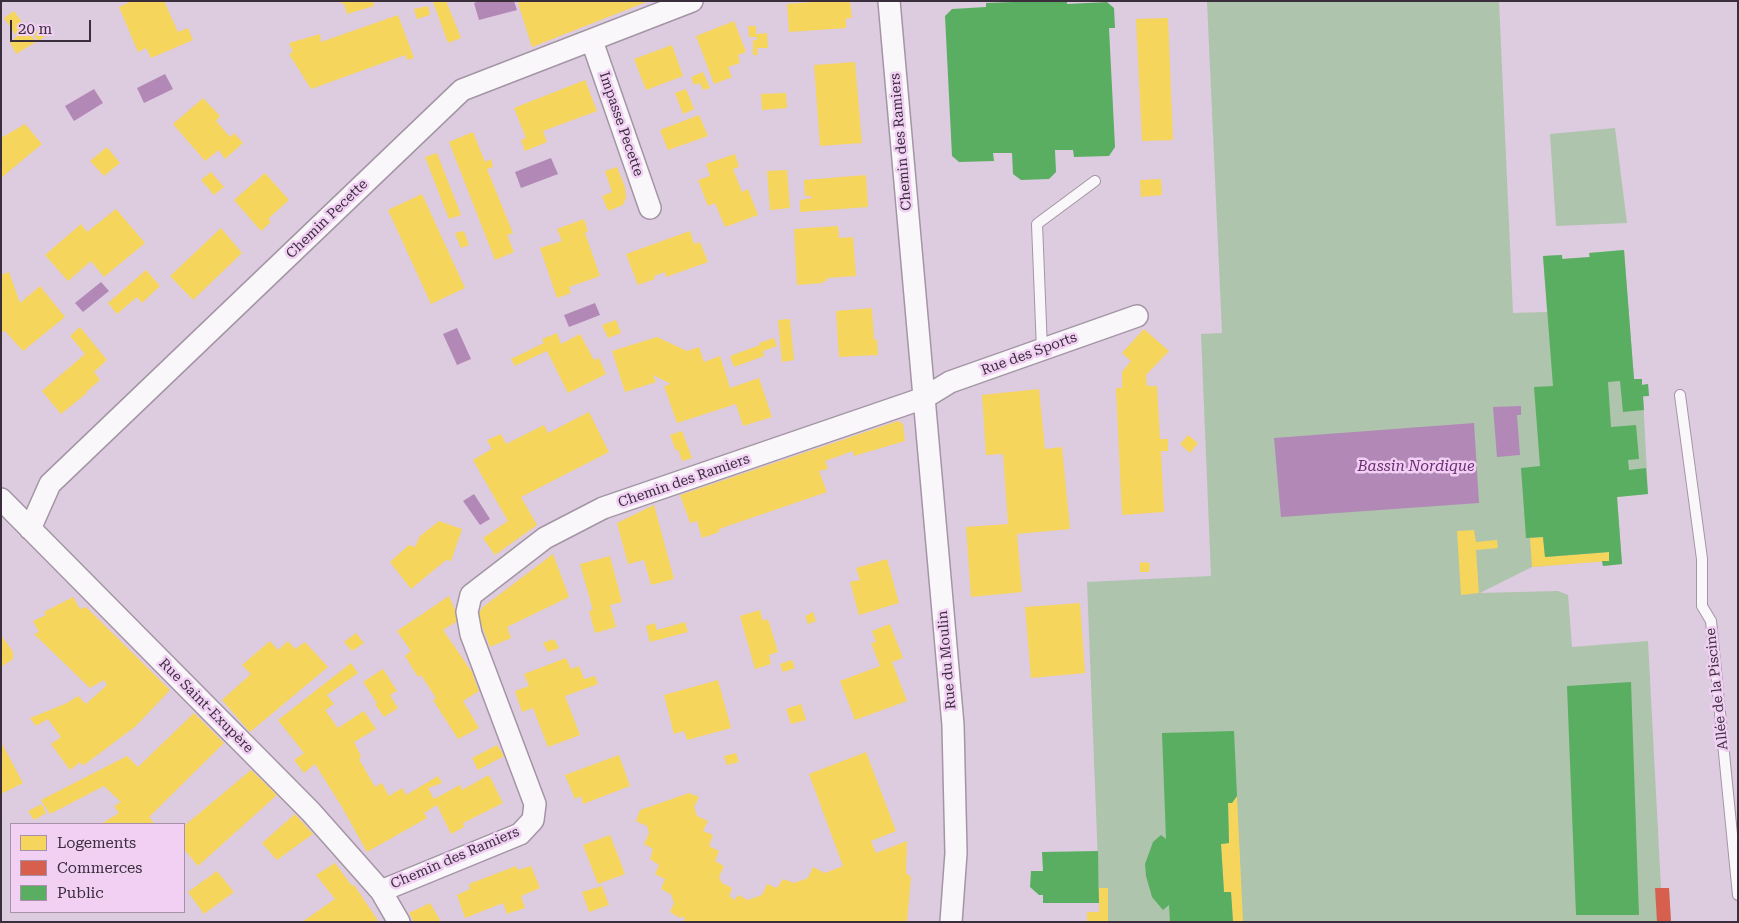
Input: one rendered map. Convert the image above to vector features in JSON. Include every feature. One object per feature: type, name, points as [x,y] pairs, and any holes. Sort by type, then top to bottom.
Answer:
[{"type":"street","name":"Chemin Pecette","points":[[30,529],[50,484],[462,90],[692,1]]},
{"type":"street","name":"Chemin des Ramiers","points":[[381,891],[520,834],[533,820],[535,804],[471,634],[467,612],[471,595],[545,538],[603,508],[924,398],[888,1]]},
{"type":"street","name":"Impasse Pecette","points":[[592,40],[650,208]]},
{"type":"street","name":"Rue des Sports","points":[[924,398],[950,382],[1137,316]]},
{"type":"street","name":"Rue du Moulin","points":[[924,398],[953,725],[956,853],[951,922]]},
{"type":"street","name":"Rue Saint-Exupère","points":[[1,499],[311,812],[381,891],[399,922]]},
{"type":"lane","points":[[1042,350],[1037,224],[1095,181]]},
{"type":"lane","name":"Allée de la Piscine","points":[[1680,395],[1702,559],[1702,606],[1711,622],[1738,896]]},
{"type":"green space","points":[[1207,1],[1499,1],[1513,313],[1547,312],[1543,256],[1562,255],[1563,259],[1589,257],[1589,253],[1624,250],[1634,379],[1642,379],[1642,385],[1648,384],[1649,396],[1643,397],[1648,494],[1617,497],[1622,564],[1603,566],[1602,561],[1532,567],[1480,593],[1558,591],[1568,595],[1572,647],[1648,641],[1661,888],[1669,888],[1671,922],[1108,922],[1108,889],[1099,888],[1087,582],[1211,576],[1201,334],[1222,333]]},
{"type":"green space","points":[[1615,128],[1627,223],[1556,226],[1550,134]]},
{"type":"water","points":[[480,1],[514,1],[517,10],[479,20],[474,3]]},
{"type":"water","points":[[165,74],[173,89],[144,103],[137,88]]},
{"type":"water","points":[[94,89],[103,103],[74,121],[65,106]]},
{"type":"water","points":[[551,158],[558,174],[521,188],[515,172]]},
{"type":"water","points":[[101,282],[109,291],[83,312],[75,303]]},
{"type":"water","points":[[595,303],[600,315],[569,327],[564,315]]},
{"type":"water","points":[[457,328],[471,359],[457,365],[443,334]]},
{"type":"water","points":[[1521,406],[1521,415],[1517,415],[1520,455],[1497,457],[1493,407]]},
{"type":"water","name":"Bassin Nordique","points":[[1474,423],[1479,503],[1281,517],[1274,438]]},
{"type":"water","points":[[474,494],[490,519],[480,525],[463,501]]},
{"type":"building: Logements","points":[[132,1],[164,1],[178,32],[188,28],[193,40],[151,58],[146,48],[138,52],[119,7]]},
{"type":"building: Logements","points":[[340,1],[373,1],[374,6],[347,14],[344,3],[341,4]]},
{"type":"building: Logements","points":[[446,1],[461,38],[448,43],[433,2]]},
{"type":"building: Logements","points":[[523,1],[649,1],[532,47],[518,3]]},
{"type":"building: Logements","points":[[850,1],[852,18],[846,18],[846,28],[789,32],[787,4]]},
{"type":"building: Logements","points":[[428,6],[430,15],[417,19],[414,9]]},
{"type":"building: Logements","points":[[14,11],[36,42],[16,54],[10,42],[17,37],[4,18]]},
{"type":"building: Logements","points":[[398,15],[414,58],[407,60],[405,55],[311,89],[289,54],[293,52],[289,43],[320,34],[321,42]]},
{"type":"building: Logements","points":[[1168,18],[1173,140],[1142,141],[1136,19]]},
{"type":"building: Logements","points":[[734,21],[746,52],[738,55],[740,63],[728,67],[732,77],[714,84],[696,36]]},
{"type":"building: Logements","points":[[748,26],[756,26],[756,34],[767,33],[768,48],[757,48],[758,55],[753,55],[753,40],[757,40],[757,37],[749,37]]},
{"type":"building: Logements","points":[[42,28],[46,36],[38,41],[33,33]]},
{"type":"building: Logements","points":[[672,45],[683,76],[646,90],[634,59]]},
{"type":"building: Logements","points":[[855,62],[862,143],[820,146],[814,65]]},
{"type":"building: Logements","points":[[703,72],[710,88],[703,90],[700,83],[694,85],[691,77]]},
{"type":"building: Logements","points":[[585,80],[597,111],[543,131],[547,142],[525,151],[521,140],[526,138],[514,108]]},
{"type":"building: Logements","points":[[686,89],[694,109],[683,114],[675,93]]},
{"type":"building: Logements","points":[[786,93],[787,108],[762,110],[761,94]]},
{"type":"building: Logements","points":[[203,98],[220,116],[216,121],[230,137],[234,133],[243,143],[225,159],[219,150],[205,161],[173,124]]},
{"type":"building: Logements","points":[[699,115],[708,136],[668,150],[660,130]]},
{"type":"building: Logements","points":[[25,124],[42,144],[1,178],[1,138]]},
{"type":"building: Logements","points":[[473,132],[485,162],[491,159],[493,167],[487,169],[513,233],[507,235],[514,252],[495,260],[449,142]]},
{"type":"building: Logements","points":[[107,147],[120,163],[104,176],[90,161]]},
{"type":"building: Logements","points":[[437,153],[461,215],[449,219],[425,157]]},
{"type":"building: Logements","points":[[735,154],[739,167],[733,169],[742,192],[748,189],[758,215],[725,227],[715,203],[708,206],[698,180],[710,176],[706,164]]},
{"type":"building: Logements","points":[[617,167],[625,187],[626,198],[623,205],[608,211],[602,196],[612,192],[605,171]]},
{"type":"building: Logements","points":[[787,170],[790,208],[770,210],[767,171]]},
{"type":"building: Logements","points":[[211,172],[224,187],[214,195],[201,180]]},
{"type":"building: Logements","points":[[265,173],[289,200],[268,219],[271,222],[261,231],[234,200]]},
{"type":"building: Logements","points":[[866,175],[868,207],[800,212],[800,200],[812,198],[811,196],[805,196],[804,180]]},
{"type":"building: Logements","points":[[1161,179],[1162,195],[1141,197],[1140,180]]},
{"type":"building: Logements","points":[[422,194],[465,288],[431,304],[388,210]]},
{"type":"building: Logements","points":[[116,209],[145,243],[104,277],[91,261],[68,281],[45,255],[81,224],[87,232]]},
{"type":"building: Logements","points":[[584,219],[588,231],[585,233],[600,276],[569,287],[571,293],[557,298],[540,248],[562,241],[557,229]]},
{"type":"building: Logements","points":[[838,226],[839,238],[853,237],[856,276],[827,278],[827,281],[823,281],[823,283],[797,285],[794,229]]},
{"type":"building: Logements","points":[[221,228],[242,253],[193,300],[170,276]]},
{"type":"building: Logements","points":[[464,231],[469,245],[461,248],[455,233]]},
{"type":"building: Logements","points":[[690,231],[694,244],[700,242],[708,262],[666,277],[665,272],[654,276],[655,279],[638,285],[626,254]]},
{"type":"building: Logements","points":[[146,270],[160,286],[142,303],[137,297],[117,314],[108,303]]},
{"type":"building: Logements","points":[[9,272],[20,303],[40,286],[65,317],[23,351],[5,331],[1,332],[1,275]]},
{"type":"building: Logements","points":[[872,308],[874,340],[877,339],[878,355],[839,357],[836,311]]},
{"type":"building: Logements","points":[[790,319],[794,360],[782,362],[778,320]]},
{"type":"building: Logements","points":[[616,320],[621,333],[608,338],[602,325]]},
{"type":"building: Logements","points":[[80,327],[107,360],[94,372],[100,380],[61,414],[42,391],[85,354],[70,336]]},
{"type":"building: Logements","points":[[1144,329],[1169,351],[1146,375],[1147,386],[1157,386],[1160,439],[1168,439],[1168,451],[1161,451],[1164,512],[1122,515],[1116,388],[1122,388],[1122,372],[1131,361],[1122,353]]},
{"type":"building: Logements","points":[[557,333],[561,344],[580,334],[594,360],[599,358],[606,374],[568,393],[547,351],[515,366],[511,359],[544,343],[542,339]]},
{"type":"building: Logements","points":[[657,337],[687,351],[699,347],[704,362],[720,356],[730,388],[759,378],[772,417],[743,426],[736,404],[677,423],[664,386],[671,384],[653,375],[656,382],[625,392],[612,351]]},
{"type":"building: Logements","points":[[774,338],[777,346],[763,351],[764,356],[734,367],[730,356]]},
{"type":"building: Logements","points":[[1039,389],[1045,449],[1062,447],[1070,529],[1017,534],[1022,592],[971,597],[966,527],[1008,524],[1003,454],[986,455],[982,395]]},
{"type":"building: Logements","points":[[589,412],[609,452],[521,497],[537,525],[495,555],[483,538],[508,521],[473,460],[492,449],[487,440],[501,434],[506,444],[544,425],[548,433]]},
{"type":"building: Logements","points":[[898,421],[903,424],[905,441],[854,456],[853,451],[825,461],[828,469],[819,471],[827,492],[719,529],[719,532],[702,538],[697,521],[690,523],[680,495]]},
{"type":"building: Logements","points":[[682,431],[692,458],[682,461],[670,435]]},
{"type":"building: Logements","points":[[1188,435],[1198,443],[1190,453],[1180,444]]},
{"type":"building: Logements","points":[[654,505],[674,579],[651,585],[644,560],[628,564],[617,523]]},
{"type":"building: Logements","points":[[439,521],[462,529],[451,561],[446,560],[411,589],[390,562],[409,545],[415,547],[420,536]]},
{"type":"building: Logements","points":[[1474,530],[1476,542],[1497,540],[1498,548],[1476,550],[1479,593],[1461,595],[1457,531]]},
{"type":"building: Logements","points":[[1543,537],[1545,557],[1609,552],[1609,561],[1532,567],[1530,538]]},
{"type":"building: Logements","points":[[553,554],[569,597],[507,627],[511,638],[490,647],[480,621],[479,613],[483,607]]},
{"type":"building: Logements","points":[[610,556],[622,602],[610,605],[616,627],[595,633],[589,611],[593,610],[580,564]]},
{"type":"building: Logements","points":[[887,559],[899,603],[859,615],[850,582],[860,580],[856,568]]},
{"type":"building: Logements","points":[[1140,562],[1150,563],[1149,572],[1140,572]]},
{"type":"building: Logements","points":[[449,596],[459,620],[443,630],[474,675],[479,691],[463,701],[479,728],[458,739],[433,700],[436,698],[421,675],[418,677],[405,656],[411,651],[397,631]]},
{"type":"building: Logements","points":[[73,597],[80,609],[86,607],[170,690],[136,726],[84,765],[80,762],[70,770],[51,744],[61,737],[48,719],[36,726],[30,718],[67,703],[78,696],[86,704],[107,685],[104,680],[90,688],[34,634],[39,632],[33,621],[46,615],[44,612]]},
{"type":"building: Logements","points":[[1080,603],[1085,673],[1031,678],[1025,607]]},
{"type":"building: Logements","points":[[760,610],[763,621],[768,619],[778,652],[769,655],[771,664],[755,669],[740,616]]},
{"type":"building: Logements","points":[[813,612],[816,621],[808,624],[805,616]]},
{"type":"building: Logements","points":[[685,622],[688,632],[650,642],[646,626],[655,623],[657,630]]},
{"type":"building: Logements","points":[[890,624],[903,658],[892,662],[907,701],[855,720],[840,681],[880,666],[871,643],[876,642],[872,631]]},
{"type":"building: Logements","points":[[356,633],[364,643],[352,651],[344,642]]},
{"type":"building: Logements","points":[[1,635],[13,652],[13,659],[1,667]]},
{"type":"building: Logements","points":[[554,639],[559,648],[548,652],[543,643]]},
{"type":"building: Logements","points":[[270,641],[278,650],[288,641],[295,649],[305,642],[328,667],[250,732],[222,700],[251,674],[242,665]]},
{"type":"building: Logements","points":[[566,658],[571,669],[579,666],[584,679],[595,676],[598,684],[565,696],[580,735],[548,747],[533,708],[522,712],[515,691],[529,686],[524,674]]},
{"type":"building: Logements","points":[[792,660],[795,668],[783,672],[780,664]]},
{"type":"building: Logements","points":[[351,663],[358,673],[327,695],[334,704],[325,710],[338,728],[364,711],[376,729],[354,742],[361,756],[359,759],[375,787],[382,783],[389,796],[402,788],[406,795],[438,776],[442,783],[428,788],[434,799],[460,785],[462,790],[489,775],[503,803],[463,823],[464,827],[451,834],[437,805],[424,813],[427,818],[367,852],[315,764],[304,773],[294,760],[304,753],[278,720]]},
{"type":"building: Logements","points":[[383,669],[397,691],[390,695],[398,708],[384,717],[363,682]]},
{"type":"building: Logements","points":[[718,680],[731,728],[687,740],[684,731],[674,734],[664,695]]},
{"type":"building: Logements","points":[[801,704],[806,720],[791,724],[786,709]]},
{"type":"building: Logements","points":[[194,713],[224,743],[149,817],[154,823],[103,823],[119,813],[114,806],[121,802],[104,786],[50,814],[41,800],[127,756],[138,767]]},
{"type":"building: Logements","points":[[1,742],[23,783],[1,794]]},
{"type":"building: Logements","points":[[497,745],[504,756],[478,770],[472,758]]},
{"type":"building: Logements","points":[[866,752],[896,831],[871,841],[876,853],[907,841],[906,873],[911,877],[907,922],[681,922],[685,920],[683,916],[680,918],[670,912],[674,903],[671,894],[661,889],[665,879],[655,874],[659,865],[650,859],[653,849],[644,844],[649,833],[647,826],[636,821],[640,810],[689,793],[699,797],[694,807],[697,816],[708,821],[703,831],[713,835],[709,846],[719,851],[715,861],[724,866],[719,877],[722,883],[732,888],[729,896],[735,900],[738,895],[748,900],[762,895],[767,884],[777,888],[783,879],[794,883],[808,878],[813,867],[825,873],[843,866],[809,774]]},
{"type":"building: Logements","points":[[736,753],[739,762],[727,765],[724,756]]},
{"type":"building: Logements","points":[[619,755],[630,786],[583,804],[581,796],[575,799],[565,775]]},
{"type":"building: Logements","points":[[251,770],[277,795],[198,866],[185,850],[185,825]]},
{"type":"building: Logements","points":[[1237,796],[1243,922],[1233,922],[1231,892],[1224,892],[1221,844],[1229,843],[1228,803],[1232,803]]},
{"type":"building: Logements","points":[[42,804],[46,813],[34,820],[28,811]]},
{"type":"building: Logements","points":[[295,814],[313,834],[277,860],[262,843]]},
{"type":"building: Logements","points":[[610,835],[625,874],[598,884],[583,845]]},
{"type":"building: Logements","points":[[335,863],[352,886],[354,885],[379,922],[302,922],[335,899],[316,875]]},
{"type":"building: Logements","points":[[516,866],[518,870],[531,866],[540,888],[521,896],[525,908],[507,914],[503,903],[465,918],[457,895],[470,889],[469,884]]},
{"type":"building: Logements","points":[[217,871],[234,892],[204,914],[188,892]]},
{"type":"building: Logements","points":[[602,886],[609,905],[589,912],[582,892]]},
{"type":"building: Logements","points":[[1099,888],[1108,888],[1108,922],[1087,922],[1087,912],[1099,912]]},
{"type":"building: Logements","points":[[430,903],[441,922],[414,922],[409,913]]},
{"type":"building: Commerces","points":[[1655,888],[1669,888],[1671,922],[1657,922]]},
{"type":"building: Public","points":[[1067,1],[1067,4],[1107,2],[1114,8],[1115,28],[1109,28],[1115,147],[1109,156],[1074,157],[1073,150],[1055,150],[1056,172],[1049,179],[1021,180],[1013,174],[1012,153],[993,153],[994,161],[959,162],[952,156],[945,16],[952,9],[986,7],[986,3]]},
{"type":"building: Public","points":[[1624,250],[1634,379],[1642,379],[1642,385],[1648,384],[1649,396],[1643,396],[1644,410],[1623,412],[1620,381],[1608,382],[1611,427],[1636,425],[1639,459],[1628,460],[1629,470],[1646,468],[1648,494],[1617,497],[1622,564],[1603,566],[1602,561],[1609,561],[1609,552],[1545,557],[1543,537],[1526,538],[1521,468],[1540,466],[1534,387],[1553,386],[1543,256],[1562,255],[1562,259],[1590,257],[1589,253]]},
{"type":"building: Public","points":[[1631,682],[1639,915],[1576,915],[1567,686]]},
{"type":"building: Public","points":[[1234,731],[1237,796],[1232,803],[1228,803],[1229,843],[1221,844],[1224,892],[1231,892],[1233,922],[1170,922],[1169,905],[1163,910],[1152,897],[1146,876],[1145,864],[1153,842],[1161,835],[1166,839],[1162,733]]},
{"type":"building: Public","points":[[1098,851],[1099,903],[1043,903],[1043,895],[1039,895],[1030,887],[1031,871],[1043,871],[1042,852]]}]
